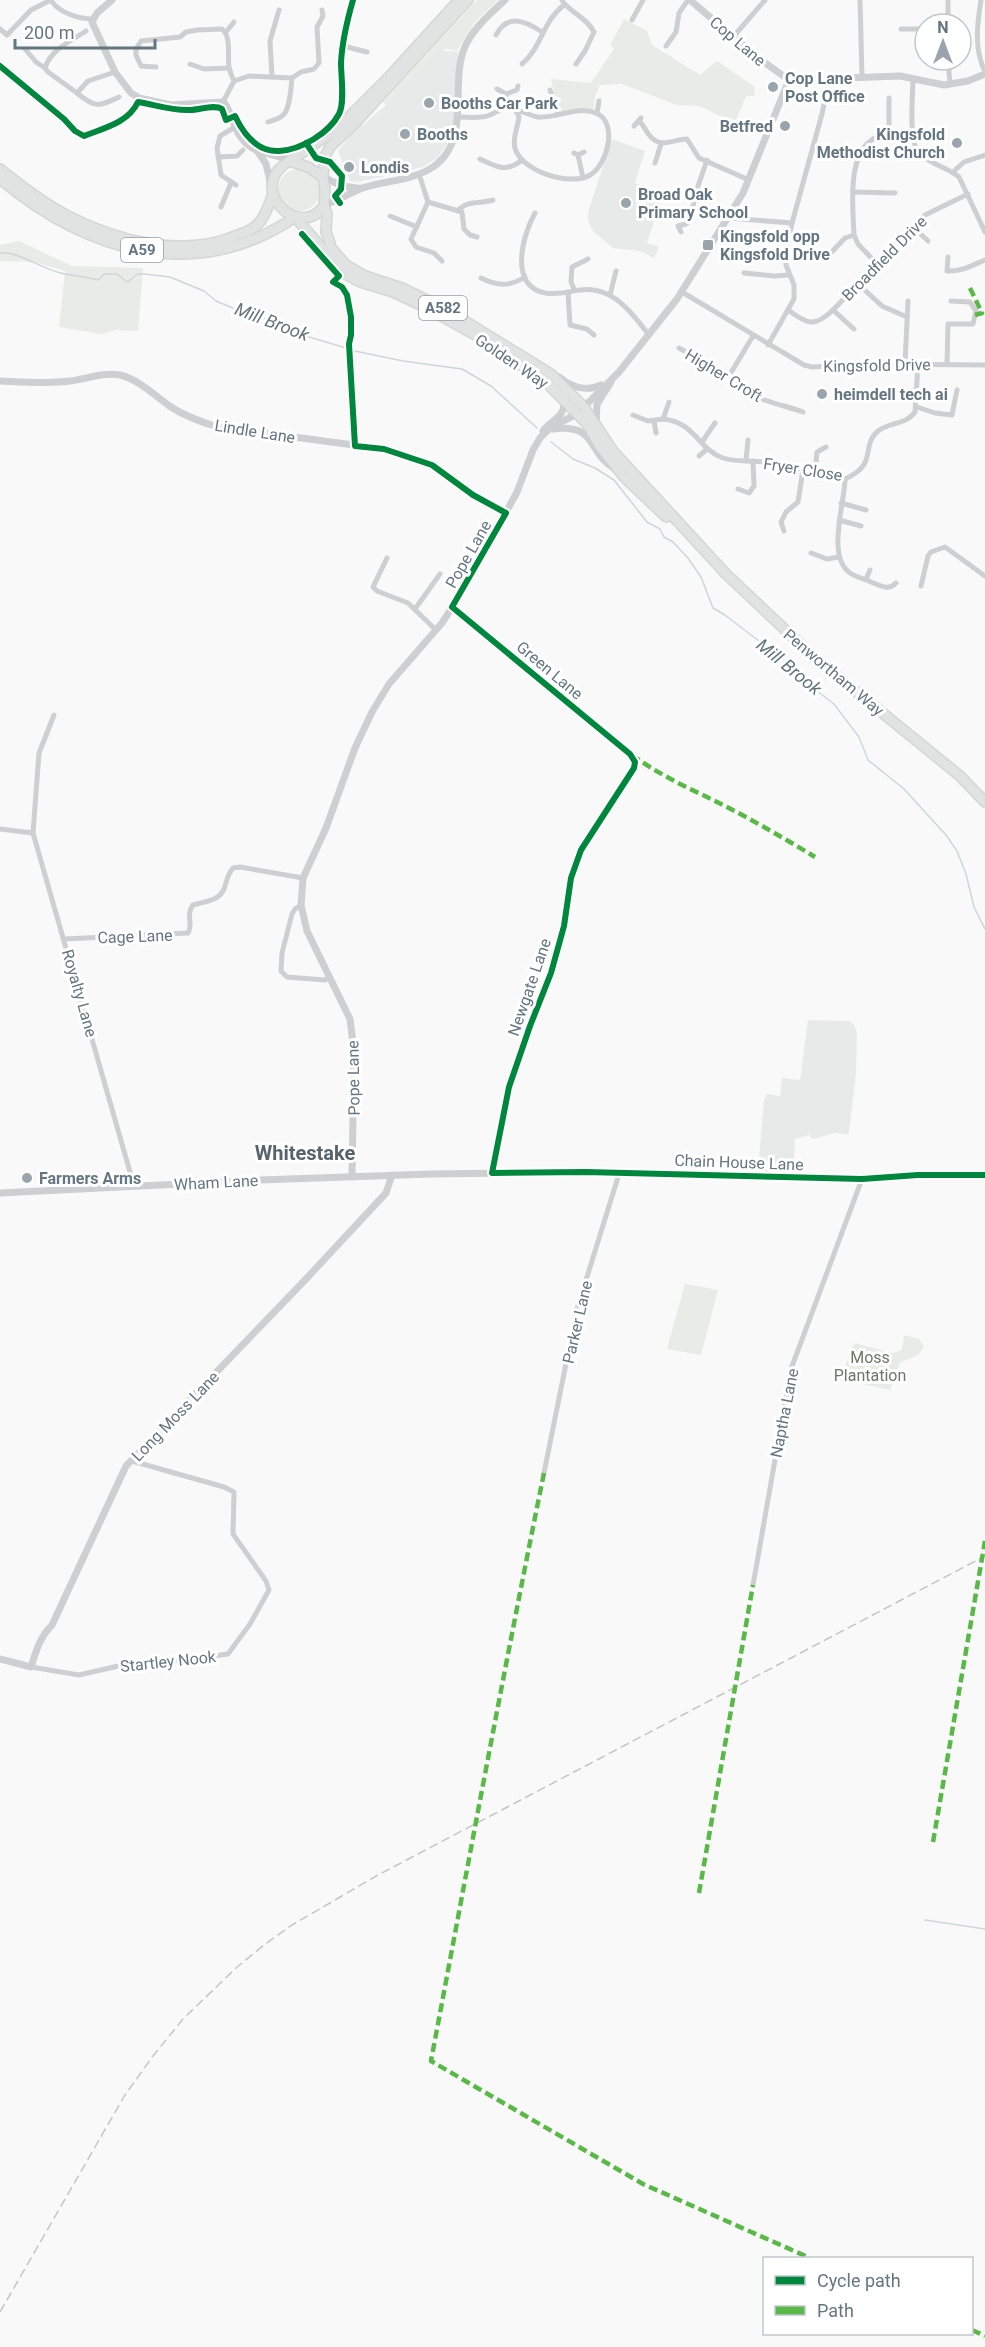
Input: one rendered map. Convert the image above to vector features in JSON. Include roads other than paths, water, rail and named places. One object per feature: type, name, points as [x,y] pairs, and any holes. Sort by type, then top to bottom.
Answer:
[{"type":"highway","name":"A59","points":[[0,169],[32,195],[71,218],[112,234],[150,243],[177,246],[214,244],[253,229],[265,215],[276,172],[348,118],[459,0]]},
{"type":"highway","points":[[324,205],[324,156],[330,147],[357,121],[468,0]]},
{"type":"highway","points":[[290,161],[308,167],[323,176]]},
{"type":"highway","name":"A59","points":[[0,179],[33,206],[65,224],[112,242],[156,252],[193,254],[223,251],[249,242],[295,217],[311,216],[324,205]]},
{"type":"highway","points":[[272,190],[279,206],[295,217]]},
{"type":"highway","name":"Golden Way","points":[[324,205],[327,213],[326,232],[332,248],[346,265],[365,276],[402,288],[439,305],[518,353],[551,374],[580,410]]},
{"type":"highway","name":"Golden Way","points":[[295,217],[342,273],[360,282],[393,292],[429,309],[531,371],[580,410]]},
{"type":"highway","name":"Penwortham Way","points":[[580,410],[688,536],[776,622],[815,658],[960,776],[985,802]]},
{"type":"highway","name":"Penwortham Way","points":[[580,410],[618,471],[651,505],[688,536]]},
{"type":"street","points":[[0,29],[10,37],[31,10],[51,0],[60,10],[92,19],[112,0]]},
{"type":"street","points":[[340,113],[343,46],[353,0]]},
{"type":"street","points":[[324,205],[361,188],[419,174],[442,160],[452,143],[458,117],[459,82],[465,47],[475,31],[505,0]]},
{"type":"street","points":[[632,20],[643,0]]},
{"type":"street","points":[[666,46],[676,32],[679,13],[689,0]]},
{"type":"street","name":"Cop Lane","points":[[689,0],[789,80]]},
{"type":"street","points":[[733,37],[765,0]]},
{"type":"street","points":[[860,0],[862,77]]},
{"type":"street","points":[[789,80],[900,76],[950,84],[968,81],[985,73],[978,51],[977,33],[981,0]]},
{"type":"street","points":[[522,64],[533,52],[550,17],[563,3],[580,15],[594,32],[576,64]]},
{"type":"street","points":[[272,77],[270,41],[279,10]]},
{"type":"street","points":[[223,102],[234,81],[249,76],[292,78],[301,72],[314,69],[319,63],[317,27],[323,16],[322,10]]},
{"type":"street","points":[[92,19],[93,26],[115,72],[130,93],[171,105],[223,102],[245,142],[258,152],[266,164],[272,190]]},
{"type":"street","points":[[496,35],[503,24],[517,20],[528,22],[542,32]]},
{"type":"street","points":[[234,22],[225,32],[229,68],[234,81]]},
{"type":"street","points":[[151,60],[154,67],[141,66],[136,55],[135,44],[147,39],[180,37],[186,32],[197,30],[222,29],[225,32]]},
{"type":"street","points":[[901,29],[913,29]]},
{"type":"street","points":[[45,68],[47,62],[58,50],[86,31]]},
{"type":"street","points":[[343,46],[368,52]]},
{"type":"street","points":[[25,49],[48,72],[94,105],[101,105],[119,97]]},
{"type":"street","points":[[189,73],[192,65],[204,69],[229,68]]},
{"type":"street","points":[[76,93],[88,81],[115,72]]},
{"type":"street","points":[[949,72],[950,84]]},
{"type":"street","points":[[268,122],[286,112],[292,78]]},
{"type":"street","points":[[913,78],[913,135],[918,152],[952,172],[963,182],[985,232]]},
{"type":"street","name":"Pope Lane","points":[[352,1177],[354,1052],[350,1018],[307,931],[301,905],[303,878],[326,828],[355,748],[372,712],[389,684],[436,630],[452,607],[506,513],[540,438],[548,429],[580,410],[614,377],[662,320],[682,292],[729,218],[749,180],[789,80]]},
{"type":"street","points":[[768,345],[794,299],[795,291],[789,275],[786,256],[792,223],[829,80]]},
{"type":"street","points":[[497,89],[506,94],[517,90],[518,86]]},
{"type":"street","points":[[550,90],[558,114]]},
{"type":"street","points":[[506,94],[507,107]]},
{"type":"street","points":[[889,98],[889,135]]},
{"type":"street","points":[[597,113],[599,101]]},
{"type":"street","points":[[458,117],[483,117],[507,107],[538,117],[579,111],[597,113],[604,118],[608,128],[608,141],[600,167],[590,175],[572,179],[534,170],[522,160],[515,149],[514,138],[519,117],[516,111]]},
{"type":"street","points":[[634,126],[640,120],[648,130],[650,137],[662,144],[687,139]]},
{"type":"street","points":[[221,207],[234,184],[221,175],[218,139],[223,132],[235,127]]},
{"type":"street","points":[[688,133],[687,139],[699,158],[749,180]]},
{"type":"street","points":[[877,264],[858,244],[854,235],[855,164],[858,156],[881,135],[913,135]]},
{"type":"street","points":[[655,163],[662,144]]},
{"type":"street","points":[[218,157],[237,156],[243,150]]},
{"type":"street","points":[[258,152],[290,161]]},
{"type":"street","points":[[583,178],[576,154],[584,152]]},
{"type":"street","points":[[952,172],[964,162],[985,155]]},
{"type":"street","points":[[480,159],[501,168],[513,167],[522,160]]},
{"type":"street","points":[[674,219],[679,229],[691,219],[695,195],[707,160]]},
{"type":"street","points":[[419,174],[428,202],[411,239],[416,247],[434,253],[442,261]]},
{"type":"street","points":[[323,176],[342,186],[361,188]]},
{"type":"street","points":[[854,192],[895,193]]},
{"type":"street","name":"Broadfield Drive","points":[[788,310],[802,320],[813,323],[820,321],[913,227],[933,210],[968,194]]},
{"type":"street","points":[[458,210],[473,202],[482,203],[493,200]]},
{"type":"street","points":[[428,202],[462,212],[464,229],[470,235],[477,237]]},
{"type":"street","points":[[535,213],[529,223],[521,269],[536,289],[543,292],[594,290],[610,295],[649,334]]},
{"type":"street","points":[[390,216],[417,227]]},
{"type":"street","points":[[729,218],[792,223]]},
{"type":"street","points":[[913,227],[928,241]]},
{"type":"street","points":[[828,256],[845,238],[854,235]]},
{"type":"street","points":[[948,257],[948,271],[961,270],[985,260]]},
{"type":"street","points":[[568,332],[572,267],[588,259]]},
{"type":"street","points":[[610,295],[616,271]]},
{"type":"street","points":[[744,273],[789,275]]},
{"type":"street","points":[[339,276],[333,282],[342,287],[349,303],[352,327],[349,344],[355,446]]},
{"type":"street","points":[[481,278],[491,283],[511,285],[525,277]]},
{"type":"street","points":[[858,284],[882,306],[907,317]]},
{"type":"street","name":"Kingsfold Drive","points":[[682,292],[793,360],[812,367],[905,364],[985,365]]},
{"type":"street","points":[[905,364],[908,301]]},
{"type":"street","points":[[946,364],[948,324],[973,324],[976,310],[970,302],[951,301]]},
{"type":"street","name":"Broadfield Drive","points":[[833,310],[854,329]]},
{"type":"street","points":[[570,325],[587,329],[594,335]]},
{"type":"street","points":[[729,376],[753,336]]},
{"type":"street","name":"Higher Croft","points":[[679,348],[729,376],[732,382],[754,396],[803,412]]},
{"type":"street","points":[[518,353],[537,361],[571,386],[588,388],[606,384]]},
{"type":"street","points":[[918,364],[917,407],[935,413],[952,415],[957,390]]},
{"type":"street","name":"Lindle Lane","points":[[0,381],[71,381],[101,374],[122,376],[148,388],[171,407],[192,420],[218,427],[384,449],[432,465],[473,495],[506,513]]},
{"type":"street","points":[[597,429],[595,418],[597,404],[614,377]]},
{"type":"street","points":[[892,390],[917,391]]},
{"type":"street","points":[[540,438],[544,428],[565,409],[559,393]]},
{"type":"street","points":[[663,418],[669,402]]},
{"type":"street","name":"Fryer Close","points":[[707,449],[725,459],[772,463],[845,479],[864,466],[876,433],[911,418],[917,407]]},
{"type":"street","points":[[633,415],[643,421],[663,418],[685,426],[702,441],[707,449],[699,456]]},
{"type":"street","points":[[654,421],[656,433]]},
{"type":"street","points":[[702,441],[716,423]]},
{"type":"street","points":[[548,429],[580,430],[589,438],[608,465],[618,471]]},
{"type":"street","points":[[746,460],[748,440]]},
{"type":"street","points":[[815,473],[814,451],[826,447]]},
{"type":"street","points":[[738,489],[749,493],[754,486],[753,461]]},
{"type":"street","points":[[784,531],[781,522],[786,512],[798,502],[802,470]]},
{"type":"street","points":[[845,479],[839,520],[839,557],[849,572],[886,588],[891,588],[896,583]]},
{"type":"street","points":[[841,503],[866,510]]},
{"type":"street","points":[[839,520],[861,526]]},
{"type":"street","points":[[921,586],[931,552],[945,547],[985,576]]},
{"type":"street","points":[[811,553],[827,559],[839,557]]},
{"type":"street","points":[[387,558],[373,587],[377,591],[408,603],[436,630]]},
{"type":"street","points":[[866,579],[870,570]]},
{"type":"street","points":[[415,609],[440,574]]},
{"type":"street","name":"Green Lane","points":[[452,607],[630,754]]},
{"type":"street","points":[[0,829],[33,833],[39,753],[54,715]]},
{"type":"street","name":"Newgate Lane","points":[[492,1173],[509,1087],[551,973],[564,926],[571,878],[581,850],[634,768],[634,759],[630,754]]},
{"type":"street","name":"Royalty Lane","points":[[33,833],[134,1186]]},
{"type":"street","name":"Cage Lane","points":[[64,939],[188,933],[190,929],[188,916],[193,904],[216,899],[222,895],[228,873],[233,868],[240,867],[303,878]]},
{"type":"street","points":[[301,905],[292,914],[282,953],[281,971],[287,977],[325,980],[330,977]]},
{"type":"street","name":"Chain House Lane","points":[[431,1174],[619,1174],[862,1179],[918,1175],[985,1175]]},
{"type":"street","name":"Wham Lane","points":[[0,1193],[431,1174]]},
{"type":"street","name":"Parker Lane","points":[[544,1473],[577,1309],[619,1174]]},
{"type":"street","name":"Long Moss Lane","points":[[32,1667],[36,1648],[44,1633],[52,1625],[119,1478],[132,1461],[386,1193],[392,1175]]},
{"type":"street","name":"Naptha Lane","points":[[753,1585],[791,1369],[862,1179]]},
{"type":"street","name":"Startley Nook","points":[[32,1667],[79,1675],[127,1664],[152,1664],[226,1655],[250,1624],[269,1590],[266,1581],[233,1534],[234,1492],[224,1487],[132,1461]]},
{"type":"street","points":[[0,1659],[32,1667]]},
{"type":"waterway","name":"Mill Brook","points":[[0,253],[16,255],[57,272],[98,280],[104,274],[117,274],[127,282],[138,274],[170,277],[204,291],[216,301],[235,309],[282,324],[306,336],[346,348]]},
{"type":"waterway","name":"Mill Brook","points":[[350,350],[403,361],[462,369],[491,386],[537,428]]},
{"type":"waterway","name":"Mill Brook","points":[[551,442],[573,459],[595,468],[614,480],[647,522],[660,529],[664,537],[673,542],[688,558],[701,577],[713,608],[789,664],[799,677],[834,704],[859,737],[868,760],[904,789],[946,835],[957,851],[966,874],[974,907],[985,929]]},
{"type":"waterway","points":[[925,1920],[985,1929]]},
{"type":"railway","points":[[0,2312],[125,2095],[153,2056],[183,2019],[236,1968],[264,1945],[292,1925],[378,1875],[985,1556]]},
{"type":"place","name":"Cop Lane Post Office","points":[[773,87]]},
{"type":"place","name":"Booths Car Park","points":[[429,103]]},
{"type":"place","name":"Betfred","points":[[785,126]]},
{"type":"place","name":"Booths","points":[[405,134]]},
{"type":"place","name":"Kingsfold Methodist Church","points":[[957,143]]},
{"type":"place","name":"Londis","points":[[349,167]]},
{"type":"place","name":"Broad Oak Primary School","points":[[626,203]]},
{"type":"place","name":"Kingsfold opp Kingsfold Drive","points":[[708,245]]},
{"type":"place","name":"heimdell tech ai","points":[[822,394]]},
{"type":"place","name":"Farmers Arms","points":[[27,1178]]},
{"type":"district","name":"Whitestake","points":[[305,1153]]},
{"type":"park label","name":"Moss Plantation","points":[[870,1366]]}]
